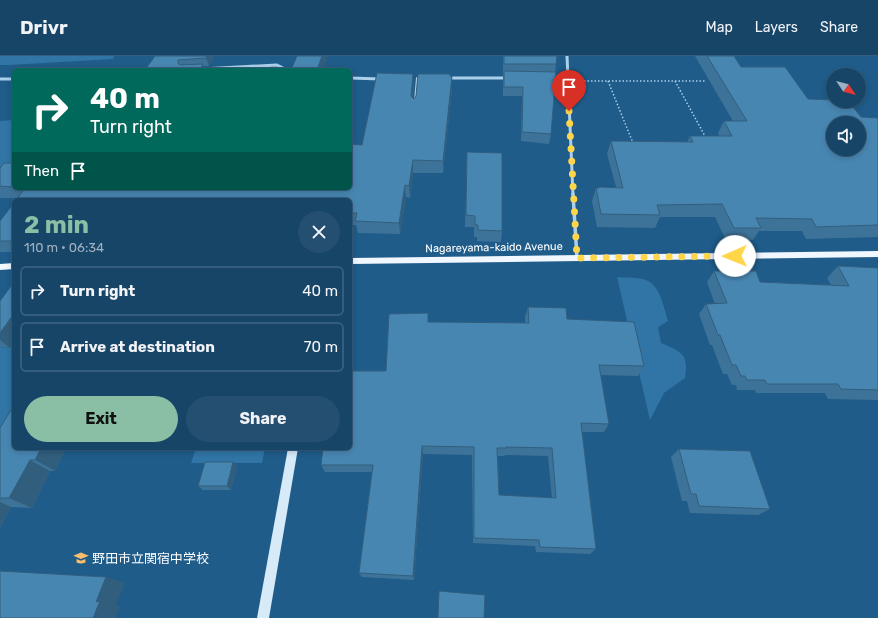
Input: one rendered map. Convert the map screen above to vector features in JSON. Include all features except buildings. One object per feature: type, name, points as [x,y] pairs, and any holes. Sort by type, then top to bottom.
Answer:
[{"type":"main road","name":"Nagareyama-kaido Avenue","points":[[352,261],[878,254]]},
{"type":"main road","points":[[0,267],[12,266]]},
{"type":"street","points":[[567,56],[577,258]]},
{"type":"street","points":[[218,68],[277,65],[285,68]]},
{"type":"street","points":[[544,77],[567,79]]},
{"type":"street","points":[[352,78],[384,79]]},
{"type":"street","points":[[410,78],[422,78]]},
{"type":"street","points":[[443,78],[514,78]]},
{"type":"street","points":[[0,79],[12,79]]},
{"type":"street","points":[[262,618],[293,450]]},
{"type":"lane","points":[[414,108],[417,78]]},
{"type":"path","points":[[567,79],[608,81],[706,81]]},
{"type":"path","points":[[608,81],[634,146]]},
{"type":"path","points":[[675,81],[709,142]]},
{"type":"shaded area","points":[[0,56],[114,56],[113,59],[0,65]]},
{"type":"shaded area","points":[[12,120],[12,175],[0,188],[0,121]]},
{"type":"shaded area","points":[[617,277],[643,279],[655,287],[661,298],[668,321],[658,327],[661,343],[682,354],[686,363],[685,378],[664,393],[650,420]]},
{"type":"shaded area","points":[[12,345],[12,441],[0,440],[0,347],[10,348]]},
{"type":"shaded area","points":[[195,450],[265,450],[262,463],[191,463]]},
{"type":"place","name":"野田市立関宿中学校","points":[[81,558]]},
{"type":"route","points":[[569,111],[577,258],[735,256]]}]
